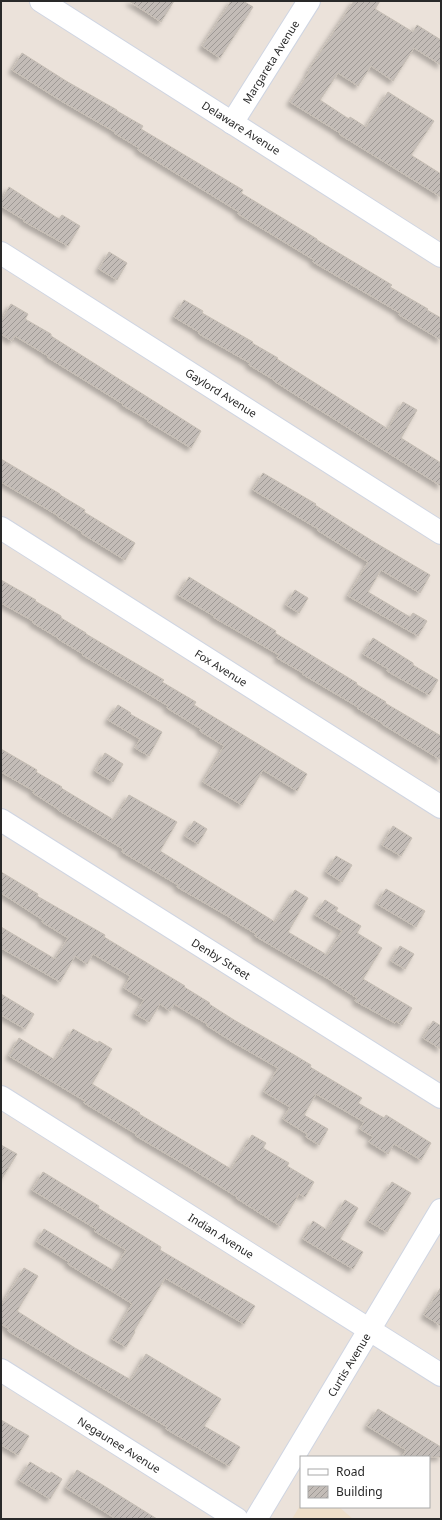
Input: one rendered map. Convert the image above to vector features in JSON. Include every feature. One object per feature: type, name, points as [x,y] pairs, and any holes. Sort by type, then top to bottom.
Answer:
[{"type":"street","name":"Delaware Avenue","points":[[41,1],[441,256]]},
{"type":"street","name":"Margareta Avenue","points":[[232,123],[309,1]]},
{"type":"street","name":"Gaylord Avenue","points":[[1,253],[441,533]]},
{"type":"street","name":"Fox Avenue","points":[[1,528],[441,807]]},
{"type":"street","name":"Denby Street","points":[[1,820],[441,1097]]},
{"type":"street","name":"Indian Avenue","points":[[1,1097],[441,1375]]},
{"type":"street","name":"Curtis Avenue","points":[[256,1519],[441,1210]]},
{"type":"street","name":"Negaunee Avenue","points":[[1,1370],[237,1519]]},
{"type":"shaded area","points":[[300,1506],[300,1508],[340,1508],[353,1519],[292,1519]]},
{"type":"building","points":[[129,1],[174,1],[161,22]]},
{"type":"building","points":[[231,1],[243,1],[253,7],[220,58],[202,46]]},
{"type":"building","points":[[354,1],[380,1],[375,9],[413,32],[417,25],[441,40],[441,65],[414,48],[393,81],[371,66],[358,86],[338,73],[320,100],[349,119],[350,117],[366,127],[388,92],[434,121],[411,155],[441,174],[441,197],[290,102],[309,72],[308,71]]},
{"type":"building","points":[[22,53],[66,81],[143,126],[141,129],[243,190],[241,193],[392,285],[390,287],[428,309],[427,310],[441,318],[441,340],[399,315],[400,313],[313,262],[314,260],[238,214],[239,212],[138,150],[139,148],[114,133],[115,132],[12,70]]},
{"type":"building","points":[[9,187],[59,219],[62,215],[80,226],[68,246],[23,221],[24,220],[1,206],[1,201]]},
{"type":"building","points":[[109,252],[127,263],[117,280],[99,269]]},
{"type":"building","points":[[184,300],[203,311],[202,313],[253,342],[252,343],[278,358],[277,359],[388,429],[403,402],[417,410],[401,438],[441,463],[441,486],[249,365],[250,363],[199,334],[199,332],[174,317]]},
{"type":"building","points":[[11,304],[28,314],[25,319],[51,334],[51,336],[201,431],[191,448],[15,336],[12,341],[1,334],[1,321]]},
{"type":"building","points":[[1,459],[60,494],[85,510],[84,512],[135,543],[125,560],[81,533],[82,532],[57,515],[1,482]]},
{"type":"building","points":[[263,473],[430,575],[420,593],[381,570],[368,592],[410,617],[413,613],[427,621],[418,636],[348,596],[368,562],[317,530],[318,529],[253,490]]},
{"type":"building","points":[[189,577],[276,631],[275,633],[357,683],[356,684],[386,702],[385,703],[441,736],[441,760],[277,658],[279,655],[178,595]]},
{"type":"building","points":[[1,580],[36,600],[35,601],[61,616],[61,618],[86,634],[164,680],[162,682],[196,702],[194,705],[307,774],[297,791],[263,770],[242,805],[203,782],[224,746],[200,731],[201,729],[167,708],[168,706],[82,655],[83,654],[33,623],[33,621],[1,603]]},
{"type":"building","points":[[295,590],[308,598],[299,613],[286,605]]},
{"type":"building","points":[[373,638],[438,680],[429,695],[387,671],[388,669],[363,654]]},
{"type":"building","points":[[118,705],[131,713],[130,714],[162,732],[149,756],[135,748],[140,739],[108,720]]},
{"type":"building","points":[[1,749],[37,770],[36,772],[114,820],[129,795],[177,822],[160,851],[275,922],[295,890],[308,898],[288,932],[327,955],[342,931],[315,915],[325,900],[338,908],[336,911],[361,926],[357,933],[382,948],[363,979],[412,1008],[402,1025],[396,1021],[395,1023],[355,1001],[357,998],[332,981],[255,936],[256,934],[231,918],[177,887],[178,885],[122,852],[123,849],[58,810],[33,793],[34,791],[1,772]]},
{"type":"building","points":[[105,753],[123,764],[113,782],[95,771]]},
{"type":"building","points":[[194,821],[207,829],[198,844],[185,836]]},
{"type":"building","points":[[393,826],[412,838],[401,856],[382,845]]},
{"type":"building","points":[[336,856],[352,865],[342,882],[326,872]]},
{"type":"building","points":[[1,872],[38,894],[37,896],[105,935],[104,937],[185,986],[184,987],[234,1020],[311,1065],[310,1067],[362,1098],[358,1103],[384,1118],[386,1115],[431,1143],[421,1160],[394,1144],[388,1154],[369,1142],[373,1137],[360,1129],[364,1122],[316,1094],[304,1115],[328,1129],[319,1145],[306,1137],[307,1134],[283,1119],[290,1107],[264,1092],[278,1068],[231,1041],[174,1004],[170,1011],[160,1004],[149,1022],[135,1014],[144,1000],[124,988],[130,976],[93,954],[87,964],[75,956],[60,982],[1,948],[1,927],[55,959],[68,938],[42,922],[43,920],[1,893]]},
{"type":"building","points":[[386,889],[425,911],[416,927],[377,904]]},
{"type":"building","points":[[400,946],[414,954],[405,969],[391,961]]},
{"type":"building","points":[[1,994],[34,1014],[25,1029],[1,1015]]},
{"type":"building","points":[[433,1021],[441,1026],[441,1049],[423,1038]]},
{"type":"building","points":[[73,1029],[112,1049],[92,1084],[231,1169],[252,1135],[266,1143],[263,1148],[289,1163],[287,1166],[314,1182],[305,1197],[299,1194],[280,1226],[236,1198],[237,1197],[84,1103],[85,1101],[9,1056],[19,1038],[55,1060]]},
{"type":"building","points":[[1,1145],[17,1154],[1,1180]]},
{"type":"building","points":[[43,1172],[99,1206],[98,1208],[161,1247],[160,1250],[255,1306],[244,1324],[165,1278],[126,1347],[112,1339],[132,1304],[68,1264],[69,1262],[37,1242],[44,1229],[114,1271],[126,1250],[94,1231],[96,1229],[32,1190]]},
{"type":"building","points":[[392,1182],[411,1193],[387,1232],[368,1221]]},
{"type":"building","points":[[345,1200],[358,1208],[340,1239],[363,1252],[353,1269],[303,1239],[313,1221],[327,1230]]},
{"type":"building","points":[[24,1268],[38,1276],[17,1311],[75,1348],[131,1380],[146,1354],[221,1399],[204,1426],[240,1447],[229,1466],[166,1429],[167,1427],[8,1331],[9,1329],[1,1324],[1,1306]]},
{"type":"building","points":[[441,1287],[441,1326],[424,1315]]},
{"type":"building","points":[[378,1409],[441,1447],[441,1457],[403,1456],[406,1450],[367,1426]]},
{"type":"building","points":[[1,1420],[29,1436],[18,1455],[1,1445]]},
{"type":"building","points":[[30,1462],[50,1474],[51,1472],[62,1479],[50,1499],[19,1480]]},
{"type":"building","points":[[77,1470],[157,1519],[116,1519],[66,1488]]}]
